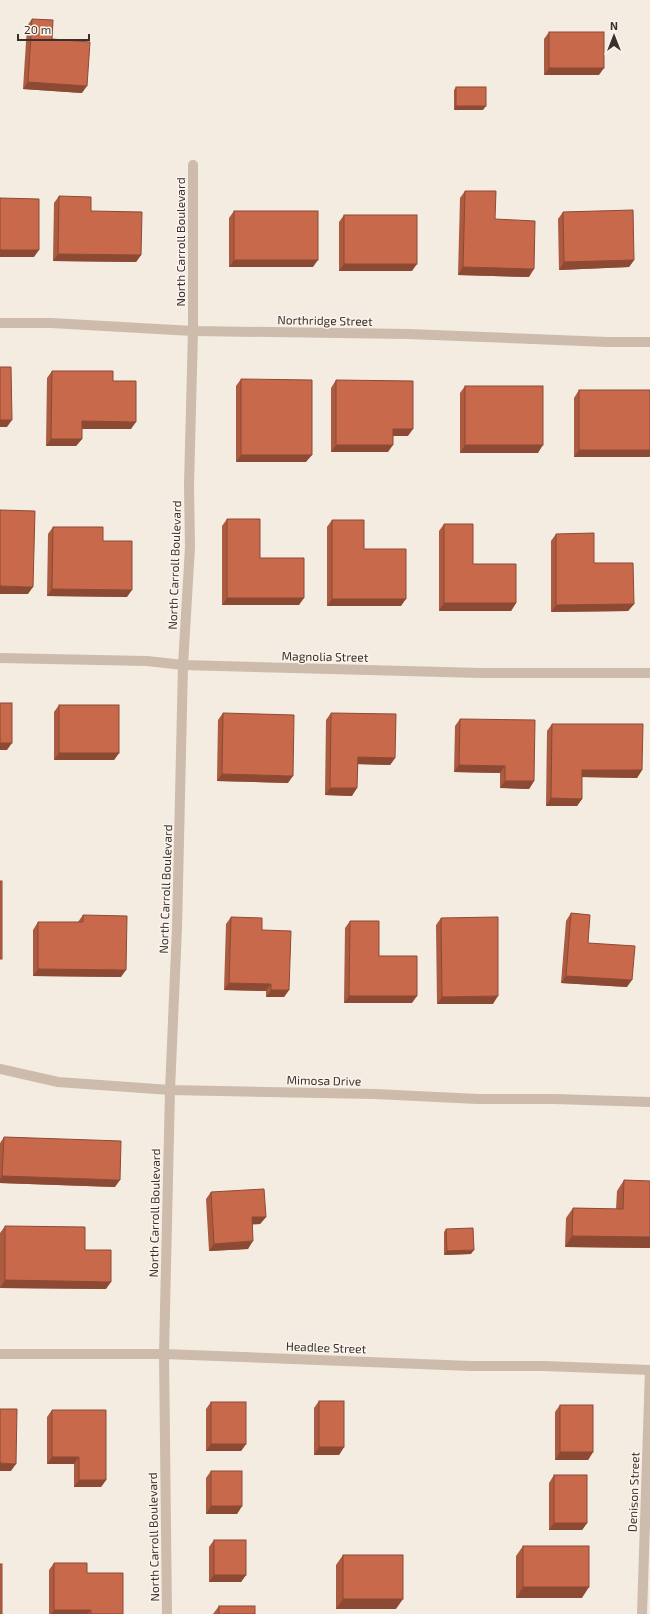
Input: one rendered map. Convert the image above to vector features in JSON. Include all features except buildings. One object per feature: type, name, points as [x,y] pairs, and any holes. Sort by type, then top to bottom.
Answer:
[{"type":"street","name":"North Carroll Boulevard","points":[[167,1614],[164,1354],[170,1090],[177,928],[183,665],[190,547],[189,485],[193,331],[193,165]]},
{"type":"street","name":"Northridge Street","points":[[0,323],[51,323],[193,331],[408,334],[607,342],[650,342]]},
{"type":"street","name":"Magnolia Street","points":[[0,658],[147,661],[183,665],[481,673],[650,674]]},
{"type":"street","name":"Mimosa Drive","points":[[0,1069],[58,1082],[170,1090],[375,1094],[478,1098],[554,1098],[650,1102]]},
{"type":"street","name":"Headlee Street","points":[[0,1354],[164,1354],[448,1365],[544,1366],[650,1370]]},
{"type":"street","name":"Denison Street","points":[[642,1614],[650,1370]]}]
